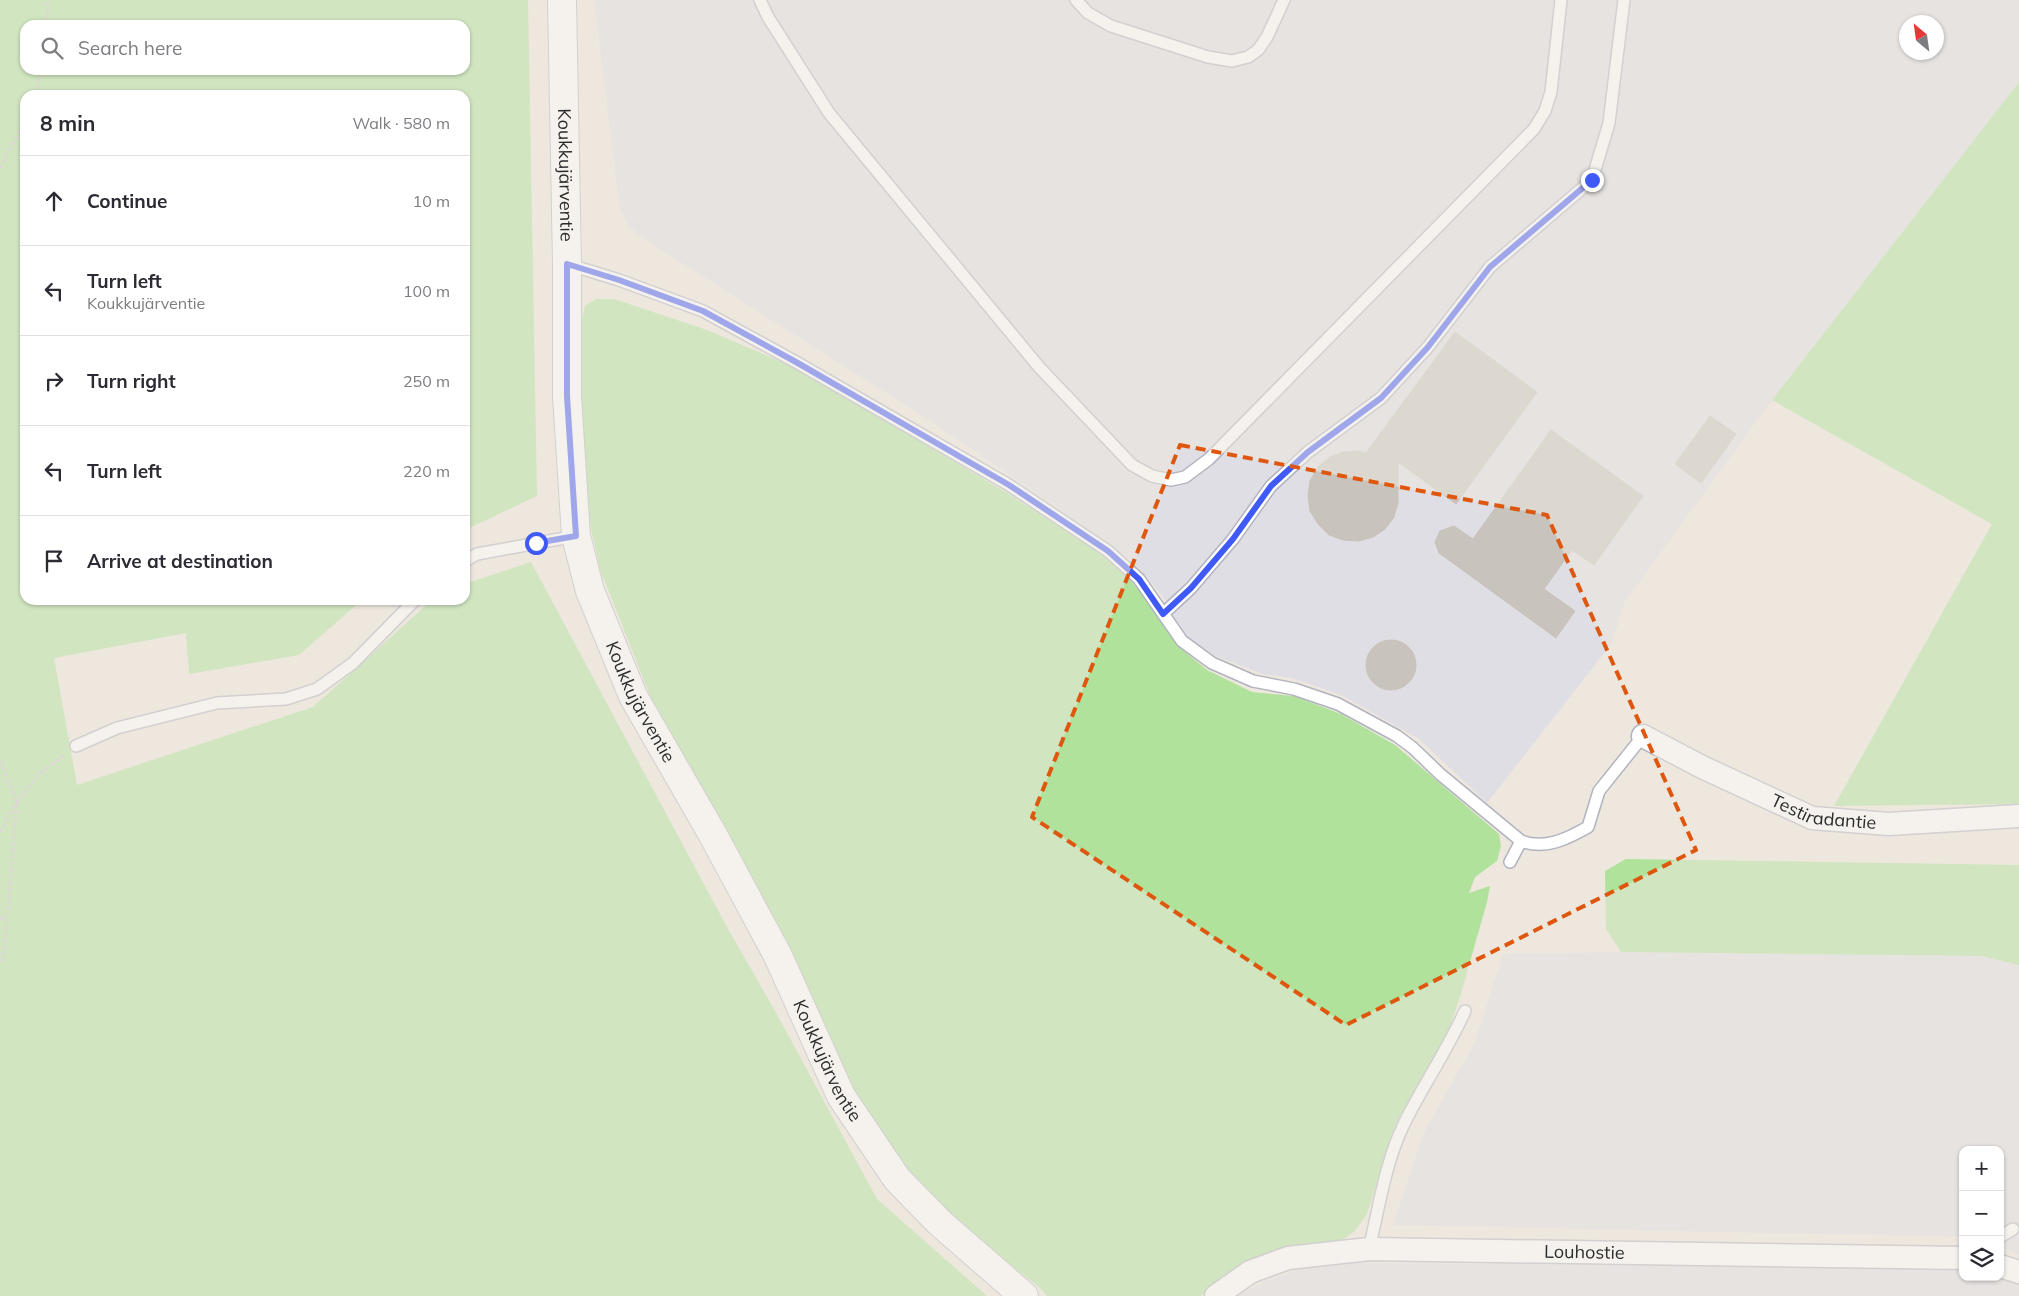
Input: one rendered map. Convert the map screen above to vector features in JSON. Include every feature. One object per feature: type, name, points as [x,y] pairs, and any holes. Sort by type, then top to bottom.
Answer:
[{"type":"street","name":"Koukkujärventie","points":[[562,0],[567,264],[567,396],[576,536],[590,591],[633,696],[713,835],[778,956],[841,1096],[897,1179],[940,1223],[1024,1296]]},
{"type":"street","name":"Testiradantie","points":[[1643,736],[1702,767],[1812,818],[1889,824],[2019,816]]},
{"type":"street","name":"Louhostie","points":[[1216,1296],[1250,1272],[1288,1258],[1369,1249],[1959,1258]]},
{"type":"street","points":[[2004,1267],[2019,1272]]},
{"type":"lane","points":[[760,0],[768,17],[829,113],[1039,367],[1132,465],[1152,476],[1171,480],[1185,477],[1195,472],[1209,459],[1534,129],[1545,111],[1551,92],[1561,0]]},
{"type":"lane","points":[[1076,0],[1088,13],[1111,26],[1208,57],[1232,61],[1248,57],[1258,50],[1267,37],[1284,0]]},
{"type":"lane","points":[[1163,614],[1191,588],[1233,539],[1271,486],[1308,452],[1381,398],[1428,347],[1490,267],[1592,180],[1609,123],[1624,0]]},
{"type":"lane","points":[[567,264],[619,280],[703,311],[796,362],[1000,480],[1108,551],[1139,579],[1182,641],[1212,663],[1253,681],[1294,689],[1338,704],[1397,736],[1521,842],[1534,846],[1566,840],[1588,827],[1599,791],[1643,736]]},
{"type":"lane","points":[[470,558],[478,554],[576,536]]},
{"type":"lane","points":[[76,746],[117,728],[217,703],[286,698],[317,689],[352,663],[410,605]]},
{"type":"lane","points":[[1510,862],[1521,842]]},
{"type":"lane","points":[[1369,1249],[1387,1171],[1398,1138],[1454,1037],[1465,1011]]},
{"type":"lane","points":[[2002,1236],[2012,1229]]},
{"type":"path","points":[[47,0],[47,20]]},
{"type":"path","points":[[37,90],[39,75]]},
{"type":"path","points":[[0,168],[20,130]]},
{"type":"path","points":[[0,832],[17,802],[38,775],[76,746]]},
{"type":"path","points":[[0,761],[17,802],[7,921],[3,957],[0,963]]},
{"type":"path","points":[[0,917],[7,921]]},
{"type":"highlighted area","points":[[1180,445],[1547,515],[1696,850],[1346,1025],[1032,817]]},
{"type":"shaded area","points":[[594,0],[2019,0],[2019,82],[1772,400],[1624,603],[1612,643],[1487,803],[1419,739],[1341,695],[1292,678],[1262,674],[1216,656],[1187,638],[1175,620],[1166,601],[1141,570],[1110,544],[929,420],[641,237],[627,224],[620,209]]},
{"type":"shaded area","points":[[1621,952],[1982,956],[2019,965],[2019,1255],[2004,1248],[2004,1146],[1959,1146],[1959,1237],[1393,1225],[1423,1134],[1475,1042],[1503,954]]},
{"type":"shaded area","points":[[1352,1263],[1959,1267],[1959,1281],[2004,1281],[2004,1278],[2019,1282],[2019,1296],[1237,1296],[1266,1281],[1304,1268]]},
{"type":"green space","points":[[0,0],[528,0],[537,496],[470,528],[470,90],[20,90],[20,605],[356,605],[299,655],[189,674],[186,633],[54,658],[77,785],[313,707],[426,605],[470,605],[470,582],[531,562],[728,929],[774,1009],[877,1199],[987,1296],[0,1296]]},
{"type":"green space","points":[[2019,82],[2019,804],[1834,806],[1992,524],[1772,400]]},
{"type":"green space","points":[[596,299],[614,299],[707,330],[796,368],[1007,493],[1108,558],[1140,591],[1179,647],[1207,670],[1252,692],[1294,696],[1341,714],[1395,745],[1499,834],[1501,846],[1497,861],[1475,877],[1469,893],[1490,886],[1460,997],[1448,1032],[1396,1123],[1367,1214],[1355,1231],[1342,1240],[1289,1249],[1245,1264],[1200,1296],[1047,1296],[1039,1287],[955,1222],[907,1171],[854,1090],[789,946],[651,698],[600,569],[590,524],[578,413],[578,336],[585,306]]},
{"type":"green space","points":[[1626,859],[2019,865],[2019,965],[1982,956],[1621,952],[1606,929],[1605,871]]},
{"type":"building","points":[[1455,332],[1537,392],[1456,504],[1398,462],[1398,503],[1394,517],[1385,529],[1373,537],[1359,541],[1343,540],[1329,535],[1318,524],[1310,511],[1308,496],[1310,481],[1318,467],[1330,457],[1343,452],[1358,451],[1366,453]]},
{"type":"building","points":[[1710,416],[1736,434],[1701,483],[1675,464]]},
{"type":"building","points":[[1551,430],[1643,496],[1594,565],[1572,550],[1544,589],[1575,611],[1556,638],[1439,553],[1435,542],[1440,531],[1454,526],[1473,539]]},
{"type":"building","points":[[1386,640],[1396,640],[1409,647],[1416,660],[1416,670],[1409,683],[1396,690],[1386,690],[1377,686],[1370,679],[1366,670],[1366,660],[1370,651],[1377,644]]},
{"type":"route","points":[[536,543],[576,536],[567,396],[567,264],[619,280],[703,311],[796,362],[1009,485],[1108,551],[1139,579],[1163,614],[1191,588],[1233,539],[1271,486],[1308,452],[1381,398],[1428,347],[1490,267],[1592,180]]}]
